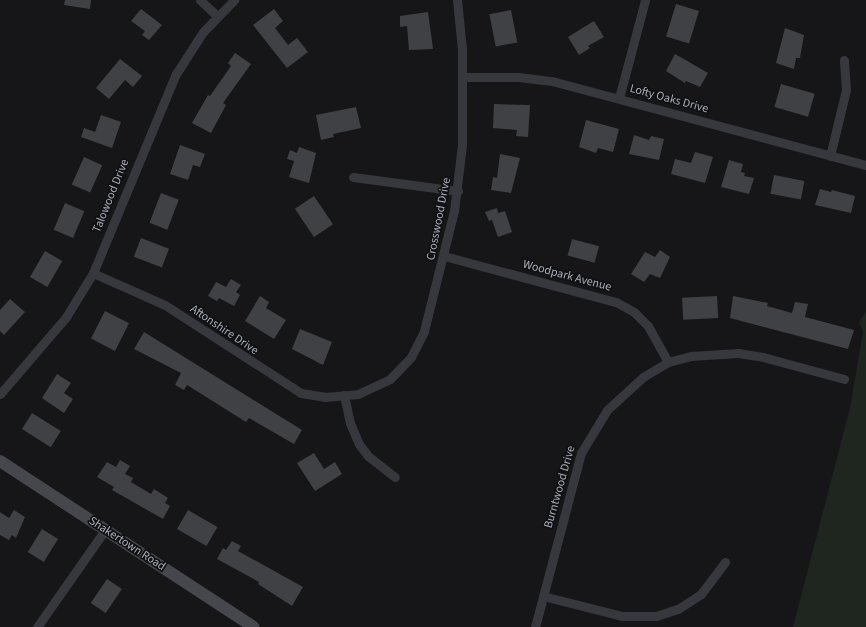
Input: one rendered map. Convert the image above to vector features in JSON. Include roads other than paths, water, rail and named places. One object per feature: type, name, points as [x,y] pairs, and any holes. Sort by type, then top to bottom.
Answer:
[{"type":"street","points":[[200,0],[217,16]]},
{"type":"street","name":"Talowood Drive","points":[[0,394],[66,317],[93,273],[176,74],[191,49],[217,16],[234,0]]},
{"type":"street","name":"Crosswood Drive","points":[[344,395],[358,394],[381,384],[398,372],[411,357],[424,332],[444,256],[458,191],[462,145],[462,77],[457,0]]},
{"type":"street","points":[[619,98],[645,0]]},
{"type":"street","points":[[830,156],[846,90],[844,60]]},
{"type":"street","name":"Lofty Oaks Drive","points":[[462,77],[537,79],[619,98],[866,165]]},
{"type":"street","points":[[353,177],[458,191]]},
{"type":"street","name":"Woodpark Avenue","points":[[444,256],[616,302],[634,312],[648,326],[668,362]]},
{"type":"street","name":"Aftonshire Drive","points":[[93,273],[165,305],[301,393],[325,397],[344,395]]},
{"type":"street","points":[[668,362],[691,356],[738,354],[763,357],[844,379]]},
{"type":"street","name":"Burntwood Drive","points":[[535,627],[574,474],[588,438],[618,399],[643,377],[668,362]]},
{"type":"street","points":[[344,395],[350,423],[359,444],[368,456],[395,477]]},
{"type":"street","name":"Shakertown Road","points":[[0,461],[252,626]]},
{"type":"street","points":[[37,627],[106,530]]},
{"type":"street","points":[[543,596],[622,616],[656,616],[678,609],[701,594],[725,562]]}]
